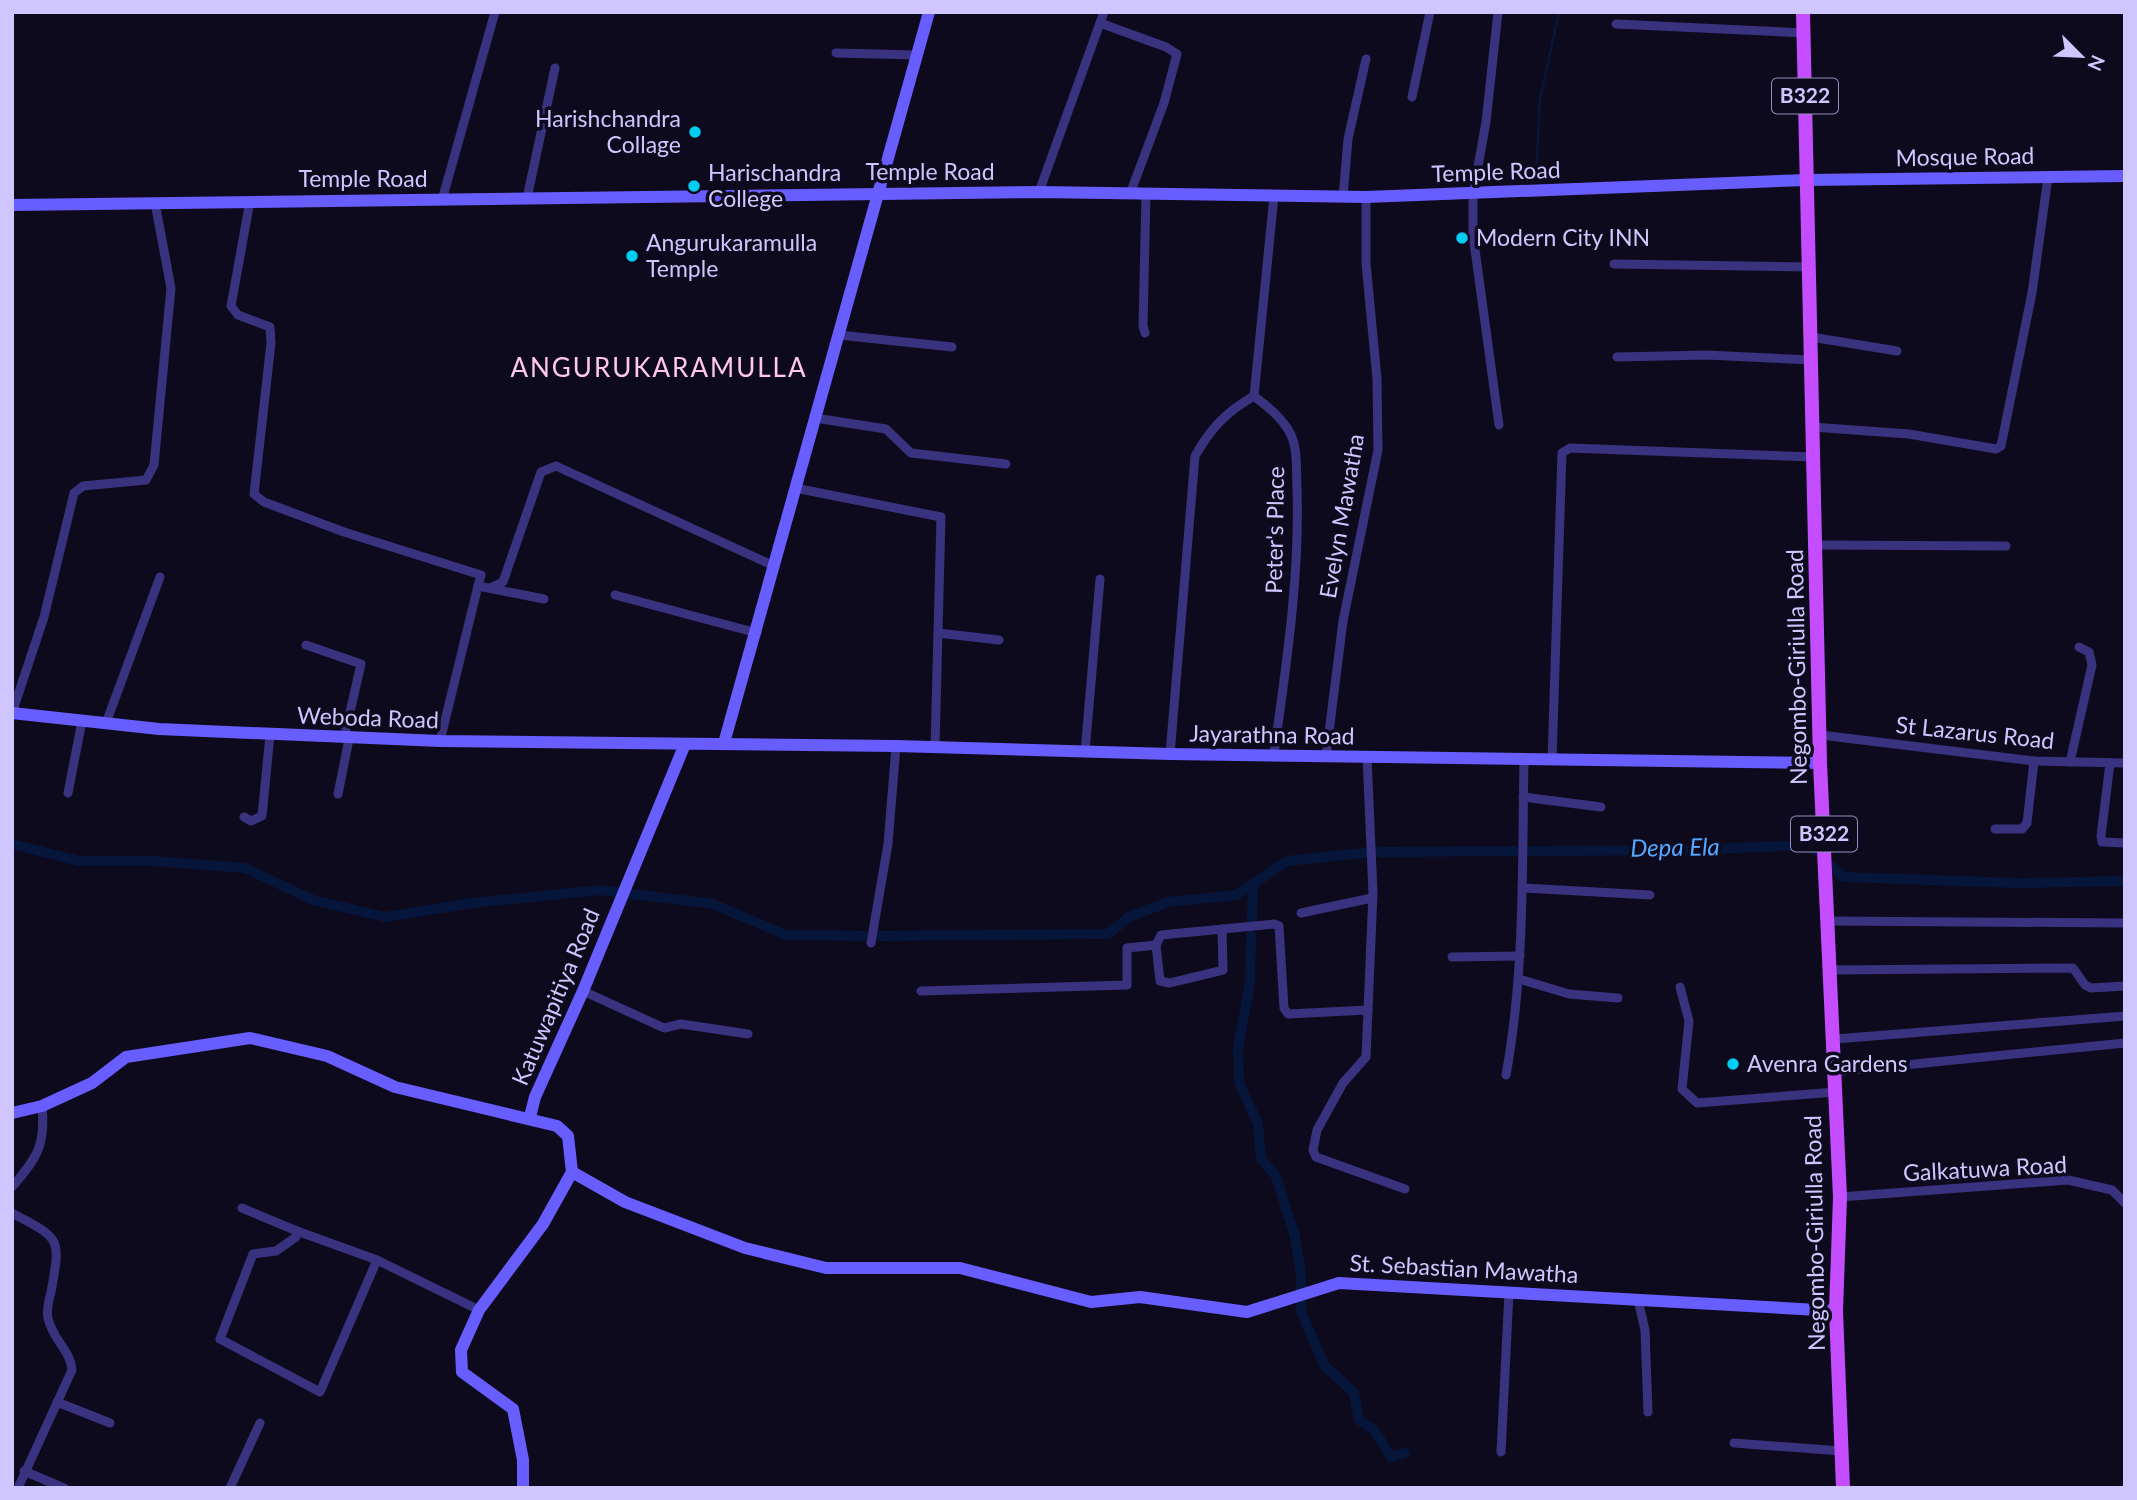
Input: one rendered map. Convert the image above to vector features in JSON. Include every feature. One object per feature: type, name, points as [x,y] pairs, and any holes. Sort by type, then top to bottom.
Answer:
[{"type":"main road","name":"Negombo-Giriulla Road","points":[[1803,12],[1812,427],[1818,545],[1820,763],[1835,1040],[1840,1197],[1836,1311],[1843,1488]]},
{"type":"street","points":[[442,200],[495,12]]},
{"type":"street","points":[[724,743],[929,12]]},
{"type":"street","points":[[1039,192],[1104,12]]},
{"type":"street","points":[[1412,97],[1430,12]]},
{"type":"street","points":[[1498,12],[1486,122],[1473,194],[1473,235],[1499,425]]},
{"type":"street","points":[[1100,23],[1166,47],[1177,54],[1164,103],[1130,194]]},
{"type":"street","points":[[1616,24],[1804,33]]},
{"type":"street","points":[[836,53],[917,55]]},
{"type":"street","points":[[1343,197],[1348,139],[1366,59]]},
{"type":"street","points":[[527,198],[555,68]]},
{"type":"street","name":"Mosque Road","points":[[1806,180],[2125,176]]},
{"type":"street","points":[[1812,427],[1909,434],[1996,449],[2001,446],[2032,293],[2048,177]]},
{"type":"street","name":"Temple Road","points":[[12,205],[1039,192],[1366,197],[1806,180]]},
{"type":"street","points":[[1145,333],[1146,194]]},
{"type":"street","points":[[1170,754],[1195,456],[1210,430],[1228,411],[1254,396],[1274,196]]},
{"type":"street","name":"Evelyn Mawatha","points":[[1326,756],[1343,621],[1378,450],[1377,379],[1366,263],[1366,197]]},
{"type":"street","points":[[250,201],[231,306],[238,315],[270,327],[271,343],[254,494],[264,502],[344,532],[481,575],[440,741]]},
{"type":"street","points":[[12,713],[44,617],[75,493],[83,486],[146,480],[154,465],[171,288],[155,203]]},
{"type":"street","points":[[1614,264],[1810,267]]},
{"type":"street","points":[[839,335],[952,347]]},
{"type":"street","points":[[1811,337],[1897,351]]},
{"type":"street","points":[[1616,357],[1707,355],[1811,360]]},
{"type":"street","name":"Peter's Place","points":[[1254,396],[1277,415],[1291,436],[1296,454],[1298,515],[1290,629],[1274,754]]},
{"type":"street","points":[[815,418],[886,429],[911,453],[1006,464]]},
{"type":"street","points":[[1552,760],[1562,453],[1570,448],[1814,457]]},
{"type":"street","points":[[488,588],[503,582],[541,472],[556,466],[774,566]]},
{"type":"street","points":[[795,488],[941,517],[935,747]]},
{"type":"street","points":[[1818,545],[2006,546]]},
{"type":"street","points":[[106,723],[160,577]]},
{"type":"street","points":[[1085,752],[1100,579]]},
{"type":"street","points":[[478,586],[544,598]]},
{"type":"street","points":[[615,595],[757,633]]},
{"type":"street","points":[[938,633],[999,639]]},
{"type":"street","points":[[306,645],[361,664],[338,794]]},
{"type":"street","points":[[2070,762],[2092,665],[2089,652],[2079,647]]},
{"type":"street","name":"Weboda Road","points":[[12,713],[106,723],[346,739],[724,743]]},
{"type":"street","points":[[68,793],[82,720]]},
{"type":"street","points":[[244,817],[251,821],[262,816],[270,735]]},
{"type":"street","name":"St Lazarus Road","points":[[1821,735],[2034,761],[2125,763]]},
{"type":"street","name":"Jayarathna Road","points":[[724,743],[1170,754],[1820,763]]},
{"type":"street","name":"Katuwapitiya Road","points":[[572,1172],[568,1136],[557,1126],[530,1117],[535,1097],[583,991],[685,744]]},
{"type":"street","points":[[871,943],[888,844],[896,746]]},
{"type":"street","points":[[1367,757],[1372,898],[1366,1057],[1343,1083],[1317,1130],[1313,1150],[1317,1157],[1405,1189]]},
{"type":"street","points":[[1506,1075],[1517,1018],[1524,760]]},
{"type":"street","points":[[1995,829],[2022,829],[2027,823],[2034,761]]},
{"type":"street","points":[[2110,763],[2102,842],[2125,843]]},
{"type":"street","points":[[1523,797],[1601,807]]},
{"type":"street","points":[[1521,888],[1650,895]]},
{"type":"street","points":[[1301,913],[1372,898]]},
{"type":"street","points":[[1828,921],[2125,923]]},
{"type":"street","points":[[1222,929],[1223,970],[1169,983],[1160,981],[1156,944],[1161,935],[1222,929],[1279,926],[1284,1008],[1288,1014],[1368,1010]]},
{"type":"street","points":[[921,991],[1128,985],[1127,948],[1156,944]]},
{"type":"street","points":[[1451,957],[1520,956]]},
{"type":"street","points":[[1831,970],[2073,968],[2091,988],[2125,986]]},
{"type":"street","points":[[1519,979],[1569,994],[1618,998]]},
{"type":"street","points":[[1680,987],[1689,1021],[1682,1088],[1687,1097],[1697,1103],[1836,1092]]},
{"type":"street","points":[[583,991],[664,1028],[681,1024],[748,1034]]},
{"type":"street","points":[[1835,1040],[2125,1016]]},
{"type":"street","points":[[12,1113],[42,1106],[92,1083],[126,1057],[250,1038],[327,1056],[395,1087],[459,1104],[530,1117]]},
{"type":"street","points":[[1835,1072],[2125,1043]]},
{"type":"street","points":[[12,1187],[39,1150],[44,1132],[42,1106]]},
{"type":"street","points":[[523,1488],[523,1460],[513,1409],[462,1372],[461,1350],[479,1310],[543,1224],[572,1172]]},
{"type":"street","name":"St. Sebastian Mawatha","points":[[572,1172],[625,1202],[745,1248],[826,1268],[960,1268],[1091,1302],[1140,1297],[1247,1312],[1339,1283],[1836,1311]]},
{"type":"street","name":"Galkatuwa Road","points":[[1840,1197],[2068,1180],[2112,1190],[2125,1203]]},
{"type":"street","points":[[242,1208],[377,1260],[479,1310]]},
{"type":"street","points":[[12,1213],[46,1231],[55,1240],[58,1255],[47,1314],[51,1332],[72,1358],[72,1370],[18,1488]]},
{"type":"street","points":[[297,1231],[296,1237],[276,1251],[253,1254],[220,1339],[320,1392],[377,1260]]},
{"type":"street","points":[[1501,1452],[1509,1293]]},
{"type":"street","points":[[1637,1300],[1645,1330],[1648,1412]]},
{"type":"street","points":[[57,1402],[110,1423]]},
{"type":"street","points":[[230,1488],[260,1423]]},
{"type":"street","points":[[1734,1443],[1842,1451]]},
{"type":"street","points":[[24,1471],[64,1488]]},
{"type":"waterway","points":[[1536,175],[1540,99],[1559,12]]},
{"type":"waterway","points":[[12,844],[79,861],[153,861],[245,868],[313,900],[385,917],[473,903],[600,890],[713,904],[786,935],[864,936]]},
{"type":"waterway","name":"Depa Ela","points":[[1530,851],[1685,850],[1810,845],[1816,851]]},
{"type":"waterway","points":[[1379,852],[1514,851]]},
{"type":"waterway","points":[[881,936],[1108,934],[1129,917],[1168,902],[1236,895],[1287,861],[1363,853]]},
{"type":"waterway","points":[[1833,867],[1843,877],[2019,883],[2125,881]]},
{"type":"waterway","points":[[1252,918],[1253,884]]},
{"type":"waterway","points":[[1251,935],[1250,983],[1238,1048],[1239,1083],[1258,1124],[1261,1159],[1276,1176],[1295,1237],[1301,1273],[1301,1311],[1324,1365],[1354,1393],[1359,1420],[1374,1430],[1391,1457],[1405,1453]]},
{"type":"place","name":"Harishchandra Collage","points":[[695,132]]},
{"type":"place","name":"Harischandra College","points":[[694,186]]},
{"type":"place","name":"Modern City INN","points":[[1462,238]]},
{"type":"place","name":"Angurukaramulla Temple","points":[[632,256]]},
{"type":"place","name":"Avenra Gardens","points":[[1733,1064]]},
{"type":"district","name":"ANGURUKARAMULLA","points":[[659,368]]}]
